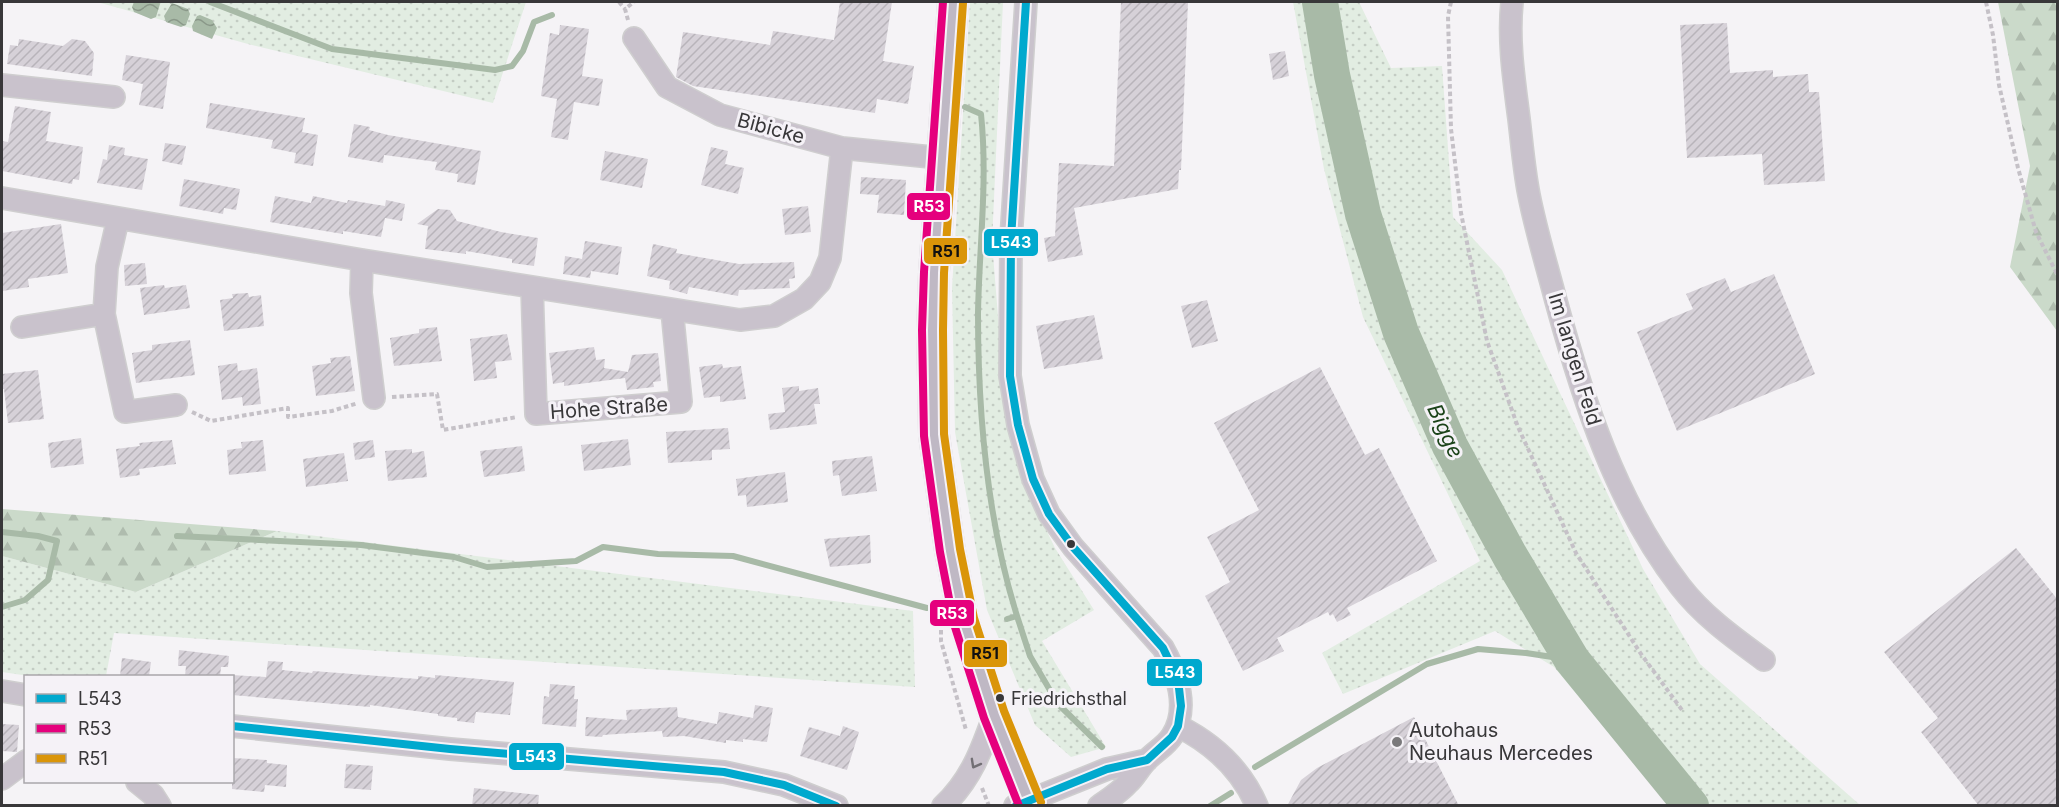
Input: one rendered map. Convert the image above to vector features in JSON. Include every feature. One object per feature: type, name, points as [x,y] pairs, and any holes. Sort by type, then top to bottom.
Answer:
[{"type":"main road","points":[[953,2],[941,158],[932,330],[934,435],[958,593],[972,650],[1025,804]]},
{"type":"street","points":[[1026,2],[1011,239],[1010,376],[1018,425],[1033,479],[1048,514],[1073,547],[1150,632],[1171,662],[1181,692],[1178,726],[1172,737],[1108,802]]},
{"type":"street","name":"Im langen Feld","points":[[1512,2],[1511,45],[1528,194],[1572,359],[1593,420],[1616,477],[1665,566],[1701,611],[1764,660]]},
{"type":"street","name":"Bibicke","points":[[634,38],[666,87],[720,115],[842,148],[941,158]]},
{"type":"street","points":[[2,85],[114,97]]},
{"type":"street","points":[[2,198],[362,260],[740,320],[774,316],[804,299],[820,282],[830,258],[842,148]]},
{"type":"street","points":[[118,219],[107,267],[104,315],[125,412],[176,405]]},
{"type":"street","points":[[362,260],[361,293],[374,398]]},
{"type":"street","name":"Hohe Straße","points":[[532,287],[536,414],[681,402],[672,310]]},
{"type":"street","points":[[22,327],[104,315]]},
{"type":"street","points":[[2,691],[24,695]]},
{"type":"street","points":[[944,806],[964,784],[980,755],[994,715]]},
{"type":"street","points":[[234,726],[450,749],[724,772],[784,785],[837,806]]},
{"type":"street","points":[[1178,726],[1197,736],[1220,753],[1242,777],[1257,806]]},
{"type":"street","points":[[1025,804],[1107,769],[1147,760]]},
{"type":"street","points":[[2,779],[24,762]]},
{"type":"street","points":[[138,783],[153,795],[160,806]]},
{"type":"path","points":[[619,2],[625,9]]},
{"type":"path","points":[[1451,2],[1448,16],[1451,129],[1461,213],[1487,341],[1518,427],[1576,553],[1641,654],[1682,710]]},
{"type":"path","points":[[1986,2],[1993,35],[1999,86],[2018,168],[2036,232],[2058,276]]},
{"type":"path","points":[[176,405],[211,421],[288,408],[288,417],[299,416],[332,411],[374,398],[437,394],[443,430],[536,414]]},
{"type":"shaded area","points":[[97,2],[526,2],[493,103],[248,44]]},
{"type":"shaded area","points":[[970,2],[1003,2],[992,242],[1003,378],[1022,480],[1055,548],[1094,610],[1042,641],[1106,747],[1071,757],[1035,725],[987,610],[955,432],[952,288]]},
{"type":"shaded area","points":[[1293,2],[1359,2],[1391,68],[1442,66],[1453,217],[1502,270],[1643,569],[1700,664],[1860,805],[1669,805],[1554,667],[1495,631],[1343,694],[1322,653],[1480,561],[1363,317],[1324,169]]},
{"type":"shaded area","points":[[277,531],[913,611],[915,687],[114,633],[106,675],[24,675],[2,672],[2,556],[136,592]]},
{"type":"green space","points":[[1998,2],[2057,2],[2057,331],[2010,267],[2030,166]]},
{"type":"green space","points":[[2,509],[277,531],[136,592],[2,556]]},
{"type":"water","points":[[134,2],[159,2],[156,17],[151,19],[134,12],[132,7]]},
{"type":"water","points":[[172,3],[188,9],[190,14],[186,25],[181,27],[166,22],[164,16]]},
{"type":"water","points":[[197,16],[212,20],[217,28],[212,39],[193,31],[192,26]]},
{"type":"building","points":[[840,2],[892,2],[883,61],[914,66],[908,104],[877,99],[875,113],[693,86],[676,77],[683,32],[770,45],[773,31],[834,40]]},
{"type":"building","points":[[1121,2],[1188,2],[1181,170],[1179,170],[1178,189],[1074,208],[1083,255],[1048,262],[1044,238],[1055,236],[1059,163],[1114,166]]},
{"type":"building","points":[[1727,23],[1730,73],[1773,70],[1773,77],[1808,74],[1809,92],[1819,92],[1825,181],[1764,185],[1762,154],[1687,158],[1680,25]]},
{"type":"building","points":[[560,25],[589,29],[582,76],[603,79],[599,106],[574,102],[568,140],[551,137],[557,99],[541,96],[550,33],[559,35]]},
{"type":"building","points":[[19,39],[63,46],[72,39],[85,41],[94,53],[92,76],[7,64],[10,45],[18,46]]},
{"type":"building","points":[[1285,51],[1289,76],[1273,80],[1269,54]]},
{"type":"building","points":[[126,55],[170,62],[163,109],[139,105],[143,84],[122,80]]},
{"type":"building","points":[[210,103],[305,118],[302,132],[318,135],[313,166],[294,163],[296,153],[271,148],[273,140],[206,128]]},
{"type":"building","points":[[15,106],[51,112],[46,141],[83,147],[79,180],[73,179],[72,184],[2,171],[2,141],[8,142]]},
{"type":"building","points":[[354,124],[370,127],[369,130],[388,135],[481,151],[475,185],[457,182],[458,174],[435,170],[437,162],[384,155],[383,163],[348,157]]},
{"type":"building","points":[[165,143],[186,146],[182,165],[162,161]]},
{"type":"building","points":[[109,145],[125,148],[124,155],[148,159],[142,190],[97,183],[103,159],[107,160]]},
{"type":"building","points":[[711,147],[728,151],[725,164],[744,168],[738,194],[701,185]]},
{"type":"building","points":[[605,151],[648,159],[642,188],[600,180]]},
{"type":"building","points":[[861,177],[906,180],[904,215],[877,213],[879,195],[860,194]]},
{"type":"building","points":[[184,179],[240,189],[236,210],[224,208],[223,214],[179,206]]},
{"type":"building","points":[[275,196],[311,203],[313,196],[347,203],[348,200],[385,206],[386,200],[405,204],[402,221],[385,218],[381,237],[343,231],[343,234],[270,222]]},
{"type":"building","points":[[808,206],[811,232],[785,235],[782,209]]},
{"type":"building","points":[[438,209],[450,210],[457,221],[538,238],[534,266],[512,263],[512,259],[466,251],[466,254],[425,249],[428,226],[417,224]]},
{"type":"building","points":[[61,224],[68,273],[28,279],[29,287],[2,291],[2,233]]},
{"type":"building","points":[[585,241],[622,247],[618,275],[591,271],[590,278],[563,274],[565,256],[582,259]]},
{"type":"building","points":[[653,244],[677,249],[676,253],[739,264],[794,262],[795,278],[789,279],[790,288],[739,290],[738,296],[689,287],[687,294],[669,289],[670,281],[647,276]]},
{"type":"building","points":[[145,263],[147,284],[125,286],[124,265]]},
{"type":"building","points":[[1774,274],[1815,374],[1677,431],[1637,332],[1693,309],[1686,294],[1725,278],[1731,292]]},
{"type":"building","points":[[164,285],[165,288],[186,285],[190,308],[144,315],[140,288]]},
{"type":"building","points":[[248,293],[249,297],[261,295],[264,326],[224,331],[220,300],[233,298],[232,294]]},
{"type":"building","points":[[1207,300],[1218,341],[1192,348],[1181,306]]},
{"type":"building","points":[[1094,315],[1103,359],[1044,369],[1036,326]]},
{"type":"building","points":[[437,327],[442,361],[394,366],[390,338],[419,333],[419,329]]},
{"type":"building","points":[[507,334],[512,360],[495,362],[497,378],[474,381],[470,339]]},
{"type":"building","points":[[190,340],[195,375],[136,383],[132,353],[152,350],[152,345]]},
{"type":"building","points":[[594,347],[596,360],[605,359],[604,368],[628,372],[632,355],[658,353],[661,381],[653,382],[654,387],[627,390],[625,378],[564,386],[564,382],[553,384],[549,353]]},
{"type":"building","points":[[350,356],[355,391],[316,396],[312,366],[331,363],[330,358]]},
{"type":"building","points":[[237,363],[238,371],[257,368],[261,404],[243,406],[242,397],[222,400],[218,366]]},
{"type":"building","points":[[722,364],[723,368],[741,366],[746,399],[720,402],[720,396],[704,398],[699,367]]},
{"type":"building","points":[[1320,367],[1365,455],[1379,448],[1437,561],[1347,608],[1351,615],[1337,622],[1333,614],[1330,616],[1328,612],[1277,638],[1284,651],[1243,671],[1205,596],[1230,582],[1207,537],[1259,510],[1214,423]]},
{"type":"building","points":[[38,370],[44,419],[8,423],[4,389],[2,389],[2,374]]},
{"type":"building","points":[[799,386],[799,391],[818,388],[820,404],[814,404],[817,424],[770,430],[768,414],[785,412],[782,388]]},
{"type":"building","points":[[728,428],[730,449],[712,450],[712,460],[668,463],[666,432]]},
{"type":"building","points":[[81,438],[84,464],[51,468],[48,443]]},
{"type":"building","points":[[628,439],[631,465],[584,471],[581,445]]},
{"type":"building","points":[[172,440],[176,464],[139,469],[140,475],[120,478],[116,449],[140,446],[139,443]]},
{"type":"building","points":[[263,440],[266,471],[229,475],[227,450],[242,448],[241,442]]},
{"type":"building","points":[[373,440],[375,457],[355,460],[353,443]]},
{"type":"building","points":[[522,446],[525,471],[484,477],[480,451]]},
{"type":"building","points":[[412,449],[412,453],[424,451],[427,477],[388,481],[385,451]]},
{"type":"building","points":[[344,453],[348,481],[306,487],[303,459]]},
{"type":"building","points":[[872,456],[877,491],[842,496],[839,475],[833,476],[832,461]]},
{"type":"building","points":[[785,472],[788,502],[747,507],[746,495],[738,496],[736,479]]},
{"type":"building","points":[[870,535],[871,563],[830,567],[824,539]]},
{"type":"building","points":[[2016,548],[2058,600],[2058,806],[1979,806],[1921,732],[1938,718],[1884,652]]},
{"type":"building","points":[[179,650],[229,656],[228,667],[221,667],[220,675],[185,675],[186,666],[178,666]]},
{"type":"building","points":[[122,658],[151,662],[149,675],[120,675]]},
{"type":"building","points":[[268,661],[283,662],[282,670],[312,673],[313,671],[418,679],[418,676],[435,678],[435,675],[514,682],[510,715],[476,712],[474,723],[457,721],[457,718],[438,716],[438,714],[370,705],[370,707],[234,695],[234,675],[266,677]]},
{"type":"building","points":[[550,684],[575,686],[574,699],[578,699],[576,727],[542,724],[544,696],[549,697]]},
{"type":"building","points":[[755,705],[773,708],[767,742],[743,739],[743,742],[726,740],[726,743],[684,736],[663,737],[662,731],[603,735],[602,737],[585,736],[586,717],[627,720],[626,710],[677,707],[678,717],[717,724],[719,712],[753,718]]},
{"type":"building","name":"Autohaus Neuhaus Mercedes","points":[[1414,717],[1459,806],[1287,806],[1301,780],[1317,768]]},
{"type":"building","points":[[2,724],[19,725],[17,752],[2,751]]},
{"type":"building","points":[[843,726],[859,732],[847,770],[800,756],[809,727],[840,736]]},
{"type":"building","points":[[234,758],[267,760],[267,763],[287,765],[286,787],[265,785],[264,792],[232,789]]},
{"type":"building","points":[[346,764],[373,766],[371,790],[344,788]]},
{"type":"building","points":[[474,788],[539,795],[538,806],[472,806]]},
{"type":"waterway","points":[[210,2],[332,49],[495,70],[512,66],[523,51],[534,22],[552,15]]},
{"type":"waterway","name":"Bigge","points":[[1320,2],[1332,75],[1363,214],[1401,333],[1450,446],[1510,556],[1572,660],[1691,806]]},
{"type":"waterway","points":[[965,107],[981,114],[983,139],[978,314],[982,428],[991,505],[1017,616]]},
{"type":"waterway","points":[[2,532],[38,536],[57,541],[48,580],[25,600],[2,607]]},
{"type":"waterway","points":[[177,536],[361,545],[454,557],[487,567],[576,561],[603,547],[658,554],[733,556],[927,608]]},
{"type":"waterway","points":[[1007,619],[1017,616],[1030,656],[1058,704],[1102,747]]},
{"type":"waterway","points":[[1255,767],[1427,664],[1478,649],[1572,660]]},
{"type":"waterway","points":[[1210,806],[1231,793]]},
{"type":"transit line","name":"R53","points":[[943,2],[924,272],[922,330],[924,436],[940,552],[954,624],[984,718],[1019,806]]},
{"type":"transit line","name":"L543","points":[[1016,806],[1107,769],[1147,760],[1172,737],[1178,726],[1181,706],[1178,679],[1163,648],[1073,547],[1049,514],[1033,479],[1018,425],[1010,376],[1011,239],[1026,2]]},
{"type":"transit line","name":"R51","points":[[963,3],[944,273],[944,434],[960,549],[974,618],[1004,711],[1041,802]]},
{"type":"transit line","name":"L543","points":[[234,726],[450,749],[724,772],[784,785],[836,806]]},
{"type":"place","name":"Friedrichsthal","points":[[1000,698]]},
{"type":"place","name":"Autohaus Neuhaus Mercedes","points":[[1397,742]]}]
